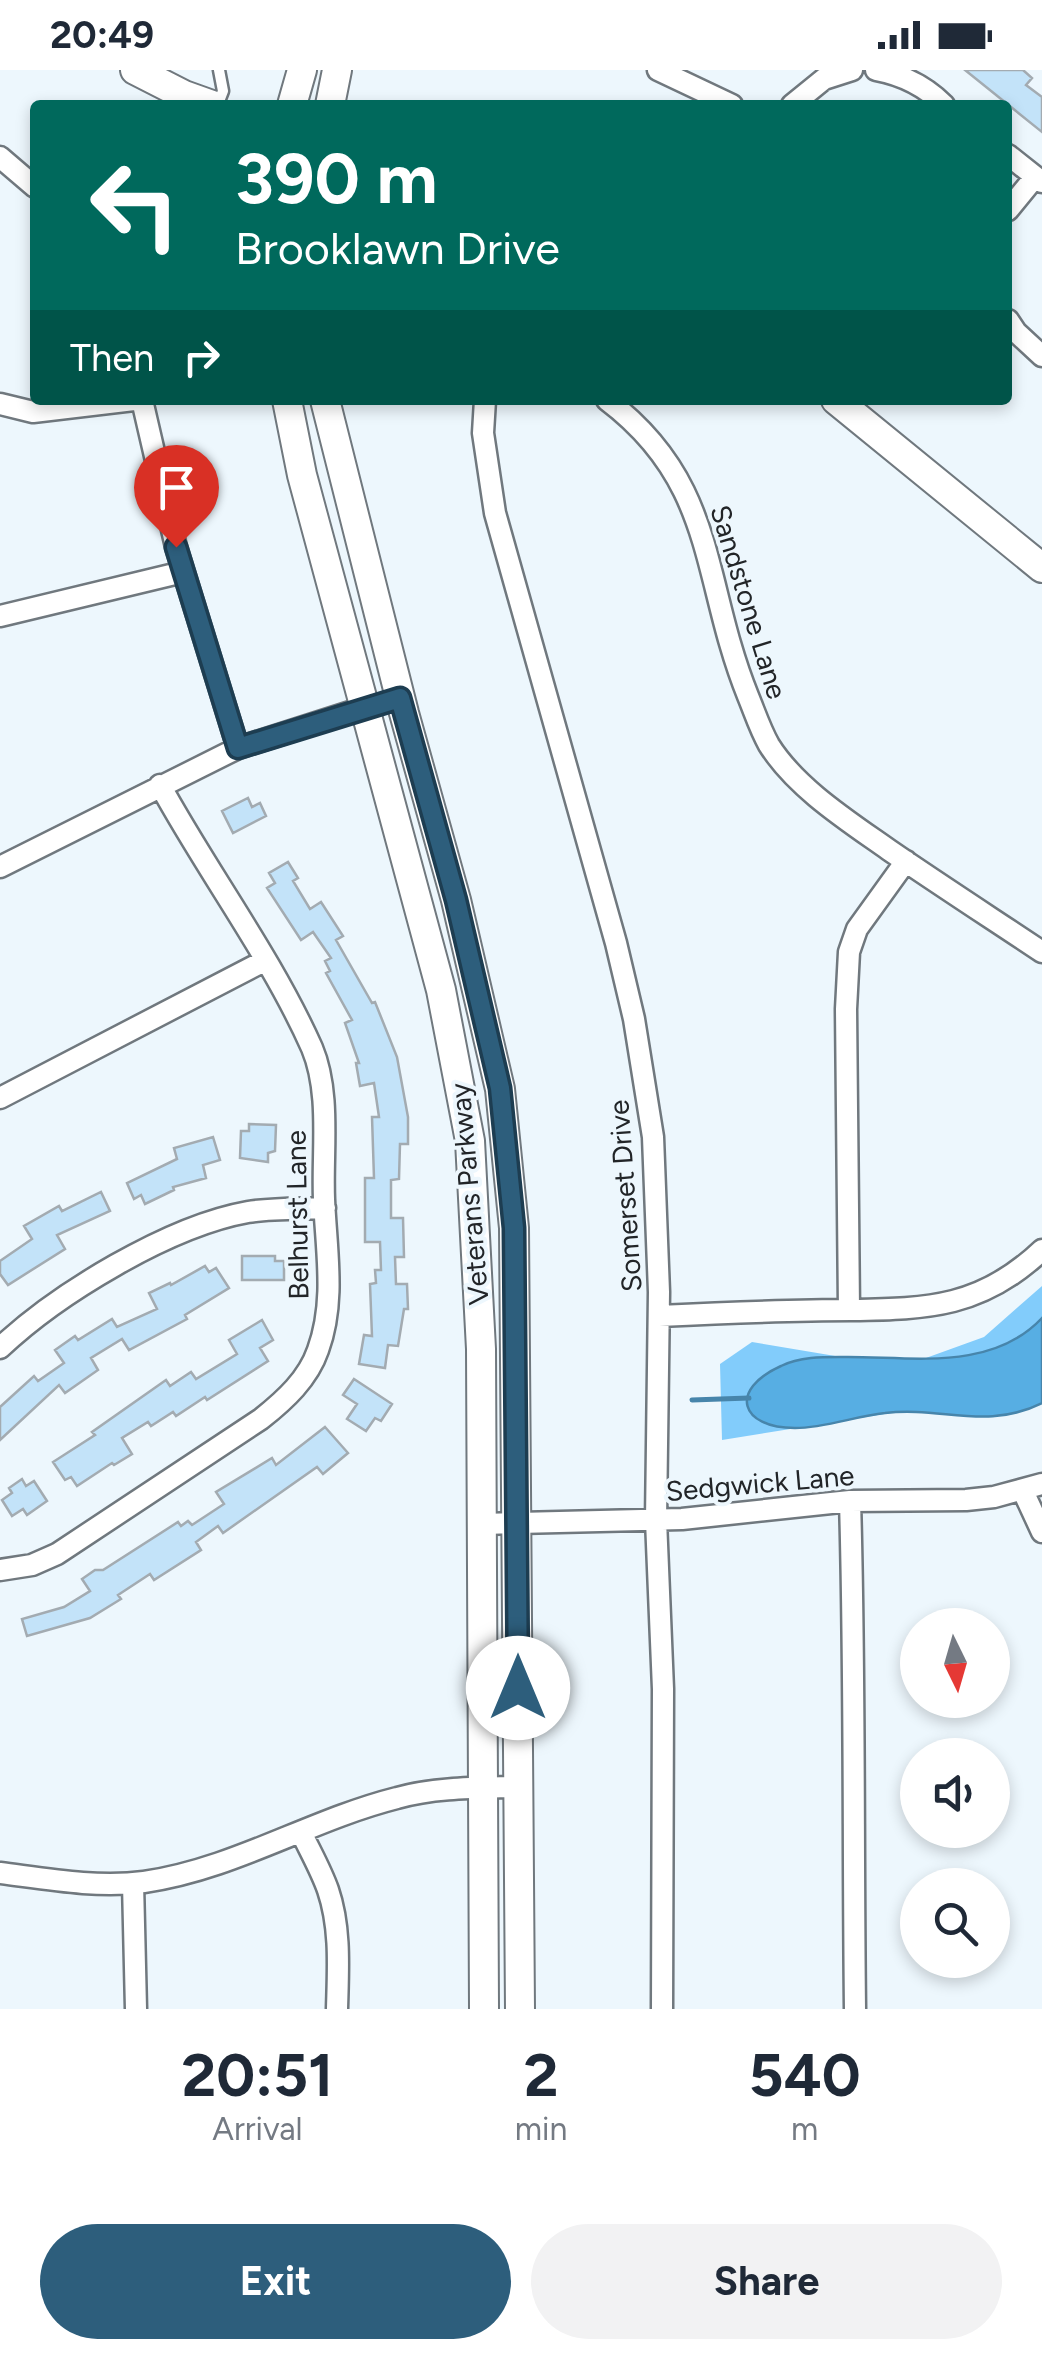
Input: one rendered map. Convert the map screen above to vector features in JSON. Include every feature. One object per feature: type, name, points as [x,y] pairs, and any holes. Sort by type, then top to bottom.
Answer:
[{"type":"main road","points":[[293,100],[302,70]]},
{"type":"main road","points":[[331,100],[337,70]]},
{"type":"main road","points":[[156,74],[205,100]]},
{"type":"main road","name":"Veterans Parkway","points":[[288,405],[302,475],[441,990],[470,1140],[480,1297],[484,2009]]},
{"type":"main road","name":"Veterans Parkway","points":[[326,405],[456,900],[500,1088],[514,1228],[520,2009]]},
{"type":"main road","points":[[842,405],[1042,568]]},
{"type":"street","points":[[658,70],[721,100]]},
{"type":"street","points":[[798,100],[824,80],[852,70]]},
{"type":"street","points":[[876,70],[908,74],[939,100]]},
{"type":"street","points":[[0,157],[30,183]]},
{"type":"street","points":[[1012,158],[1038,180],[1012,206]]},
{"type":"street","points":[[1012,326],[1042,356]]},
{"type":"street","points":[[0,404],[32,412],[94,405]]},
{"type":"street","points":[[139,405],[183,572],[238,748]]},
{"type":"street","name":"Somerset Drive","points":[[485,405],[482,433],[496,512],[610,920],[634,1018],[654,1153],[660,1316],[656,1520],[663,1689],[662,2009]]},
{"type":"street","name":"Sandstone Lane","points":[[612,405],[651,439],[681,481],[706,550],[739,674],[772,750],[825,801],[1042,952]]},
{"type":"street","points":[[0,616],[183,572]]},
{"type":"street","points":[[0,866],[238,748],[366,707]]},
{"type":"street","name":"Belhurst Lane","points":[[0,1570],[32,1565],[57,1554],[285,1400],[311,1364],[326,1322],[329,1257],[323,1113],[313,1052],[160,785]]},
{"type":"street","points":[[850,1310],[846,1010],[849,952],[856,929],[906,861]]},
{"type":"street","points":[[0,1098],[264,961]]},
{"type":"street","points":[[0,1348],[62,1299],[132,1258],[215,1221],[250,1212],[325,1208]]},
{"type":"street","points":[[660,1316],[907,1310],[959,1302],[1006,1279],[1042,1250]]},
{"type":"street","points":[[1033,1488],[1042,1532]]},
{"type":"street","name":"Sedgwick Lane","points":[[482,1524],[656,1520],[850,1501],[966,1500],[1033,1488]]},
{"type":"street","points":[[850,1501],[856,1749],[855,2009]]},
{"type":"street","points":[[0,1872],[83,1883],[133,1883],[200,1870],[398,1798],[443,1790],[518,1787]]},
{"type":"street","points":[[301,1832],[328,1890],[333,1912],[337,2009]]},
{"type":"street","points":[[133,1883],[136,2009]]},
{"type":"lane","points":[[218,100],[222,91],[219,70]]},
{"type":"lane","points":[[366,707],[400,698]]},
{"type":"shaded area","points":[[1042,1286],[1042,1363],[985,1398],[722,1440],[720,1364],[752,1342],[901,1367],[984,1337]]},
{"type":"shaded area","points":[[1042,1318],[1042,1403],[1022,1411],[983,1417],[885,1413],[795,1428],[762,1422],[748,1406],[753,1386],[789,1363],[822,1357],[926,1359],[976,1354],[1022,1335]]},
{"type":"building","points":[[965,70],[1023,70],[1032,78],[1026,85],[1042,97],[1042,132],[1012,108],[1012,100],[1002,100]]},
{"type":"building","points":[[248,798],[252,807],[260,803],[266,816],[233,833],[222,811]]},
{"type":"building","points":[[288,862],[298,878],[293,881],[310,909],[321,902],[343,936],[336,940],[372,1003],[375,1002],[397,1057],[408,1117],[408,1144],[400,1144],[399,1179],[391,1180],[391,1218],[403,1218],[404,1257],[395,1257],[396,1284],[407,1284],[408,1309],[404,1309],[398,1346],[388,1345],[385,1368],[359,1364],[364,1335],[372,1336],[370,1284],[376,1283],[375,1270],[381,1270],[380,1242],[365,1242],[365,1178],[374,1178],[372,1117],[379,1117],[374,1083],[360,1086],[359,1063],[345,1023],[352,1020],[326,973],[330,971],[325,961],[331,958],[313,932],[301,940],[267,888],[275,883],[269,873]]},
{"type":"building","points":[[249,1124],[276,1125],[275,1151],[268,1153],[268,1162],[240,1158],[241,1131],[249,1131]]},
{"type":"building","points":[[213,1137],[220,1160],[203,1165],[206,1178],[173,1187],[174,1190],[145,1204],[141,1195],[134,1199],[127,1183],[177,1159],[174,1148]]},
{"type":"building","points":[[101,1192],[110,1211],[57,1235],[65,1249],[8,1285],[0,1274],[0,1261],[32,1239],[24,1226],[59,1206],[62,1211]]},
{"type":"building","points":[[242,1256],[275,1256],[275,1261],[284,1261],[284,1280],[242,1280]]},
{"type":"building","points":[[205,1266],[209,1272],[216,1268],[229,1288],[185,1315],[187,1319],[129,1350],[122,1339],[91,1358],[98,1370],[65,1393],[59,1385],[0,1440],[0,1407],[34,1376],[38,1381],[64,1363],[55,1350],[112,1319],[117,1327],[157,1309],[149,1293]]},
{"type":"building","points":[[262,1320],[273,1340],[260,1348],[268,1361],[207,1400],[205,1397],[176,1416],[173,1412],[151,1426],[148,1422],[122,1438],[132,1454],[114,1465],[77,1486],[71,1477],[65,1480],[53,1462],[166,1380],[170,1386],[191,1372],[196,1379],[237,1354],[229,1340]]},
{"type":"building","points":[[354,1379],[392,1404],[381,1421],[375,1418],[366,1431],[347,1419],[357,1404],[343,1395]]},
{"type":"building","points":[[325,1427],[348,1453],[323,1474],[317,1467],[223,1533],[218,1526],[196,1542],[201,1550],[154,1580],[150,1574],[118,1595],[121,1599],[90,1618],[27,1636],[22,1619],[64,1607],[90,1591],[82,1579],[178,1522],[181,1526],[188,1521],[192,1525],[224,1504],[216,1492],[272,1458],[276,1465]]},
{"type":"building","points":[[22,1479],[26,1486],[34,1481],[47,1501],[27,1515],[23,1509],[12,1516],[2,1500],[12,1493],[9,1488]]},
{"type":"waterway","points":[[692,1400],[749,1398]]},
{"type":"route","points":[[176,547],[238,748],[400,698],[456,900],[500,1088],[514,1228],[518,1688]]}]
